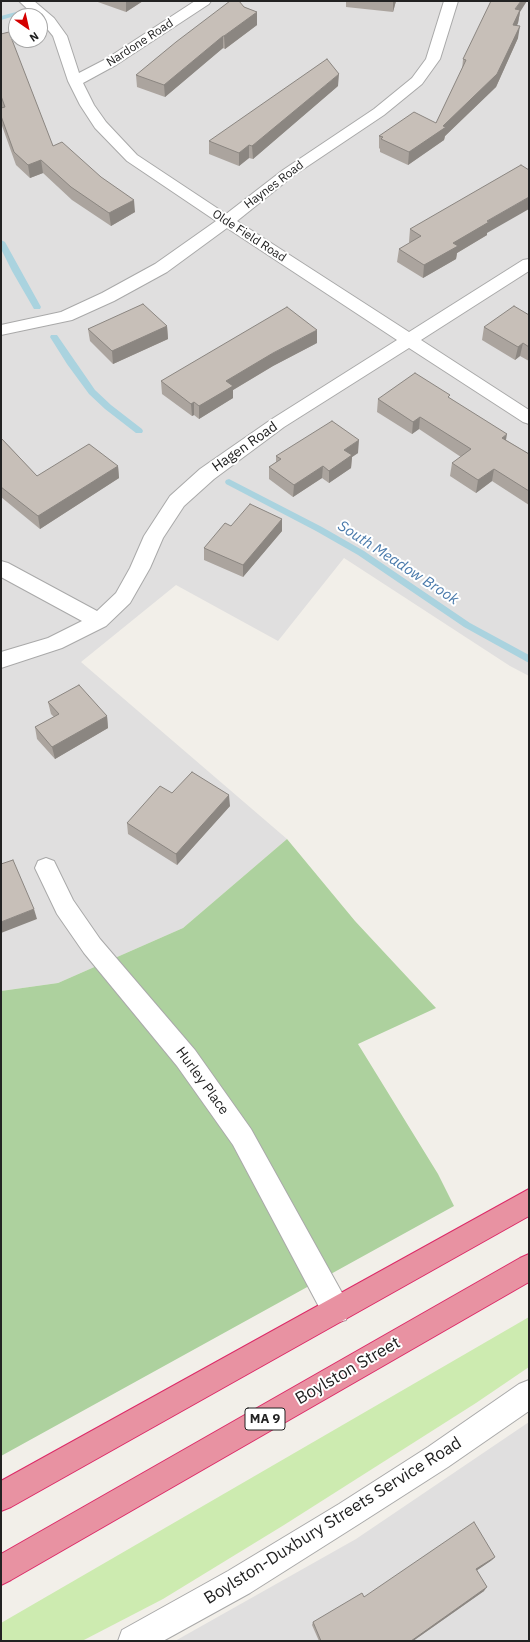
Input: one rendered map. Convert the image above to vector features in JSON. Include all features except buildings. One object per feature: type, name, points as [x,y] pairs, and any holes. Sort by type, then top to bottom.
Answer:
[{"type":"highway","points":[[1,1497],[529,1202]]},
{"type":"highway","name":"Boylston Street","points":[[1,1570],[529,1267]]},
{"type":"street","name":"Olde Field Road","points":[[26,1],[49,21],[60,36],[75,81],[100,125],[132,158],[226,221],[529,418]]},
{"type":"street","name":"Nardone Road","points":[[75,81],[111,62],[204,1]]},
{"type":"street","name":"Haynes Road","points":[[1,330],[66,316],[108,297],[160,268],[226,221],[288,173],[379,112],[417,82],[433,59],[450,1]]},
{"type":"street","name":"Hagen Road","points":[[1,660],[55,643],[99,621],[123,598],[140,568],[154,536],[177,501],[207,474],[278,423],[529,264]]},
{"type":"street","points":[[1,568],[99,621]]},
{"type":"street","name":"Hurley Place","points":[[46,868],[65,907],[92,946],[186,1058],[242,1137],[336,1310]]},
{"type":"street","name":"Boylston-Duxbury Streets Service Road","points":[[133,1641],[191,1610],[303,1542],[438,1457],[529,1394]]},
{"type":"shaded area","points":[[1,1],[529,1],[529,676],[510,666],[344,558],[278,641],[176,585],[81,662],[287,839],[183,928],[58,983],[1,991]]},
{"type":"shaded area","points":[[529,1422],[529,1641],[175,1641],[356,1539]]},
{"type":"green space","points":[[287,839],[355,921],[436,1008],[358,1044],[438,1174],[454,1206],[1,1456],[1,991],[58,983],[183,928]]},
{"type":"green space","points":[[529,1317],[529,1367],[476,1403],[284,1525],[163,1599],[82,1641],[1,1641],[1,1623]]},
{"type":"waterway","name":"South Meadow Brook","points":[[1,18],[8,16]]},
{"type":"waterway","name":"South Meadow Brook","points":[[1,242],[37,307]]},
{"type":"waterway","name":"South Meadow Brook","points":[[54,337],[92,392],[108,407],[139,431]]},
{"type":"waterway","name":"South Meadow Brook","points":[[229,482],[319,529],[361,553],[467,625],[529,659]]}]
